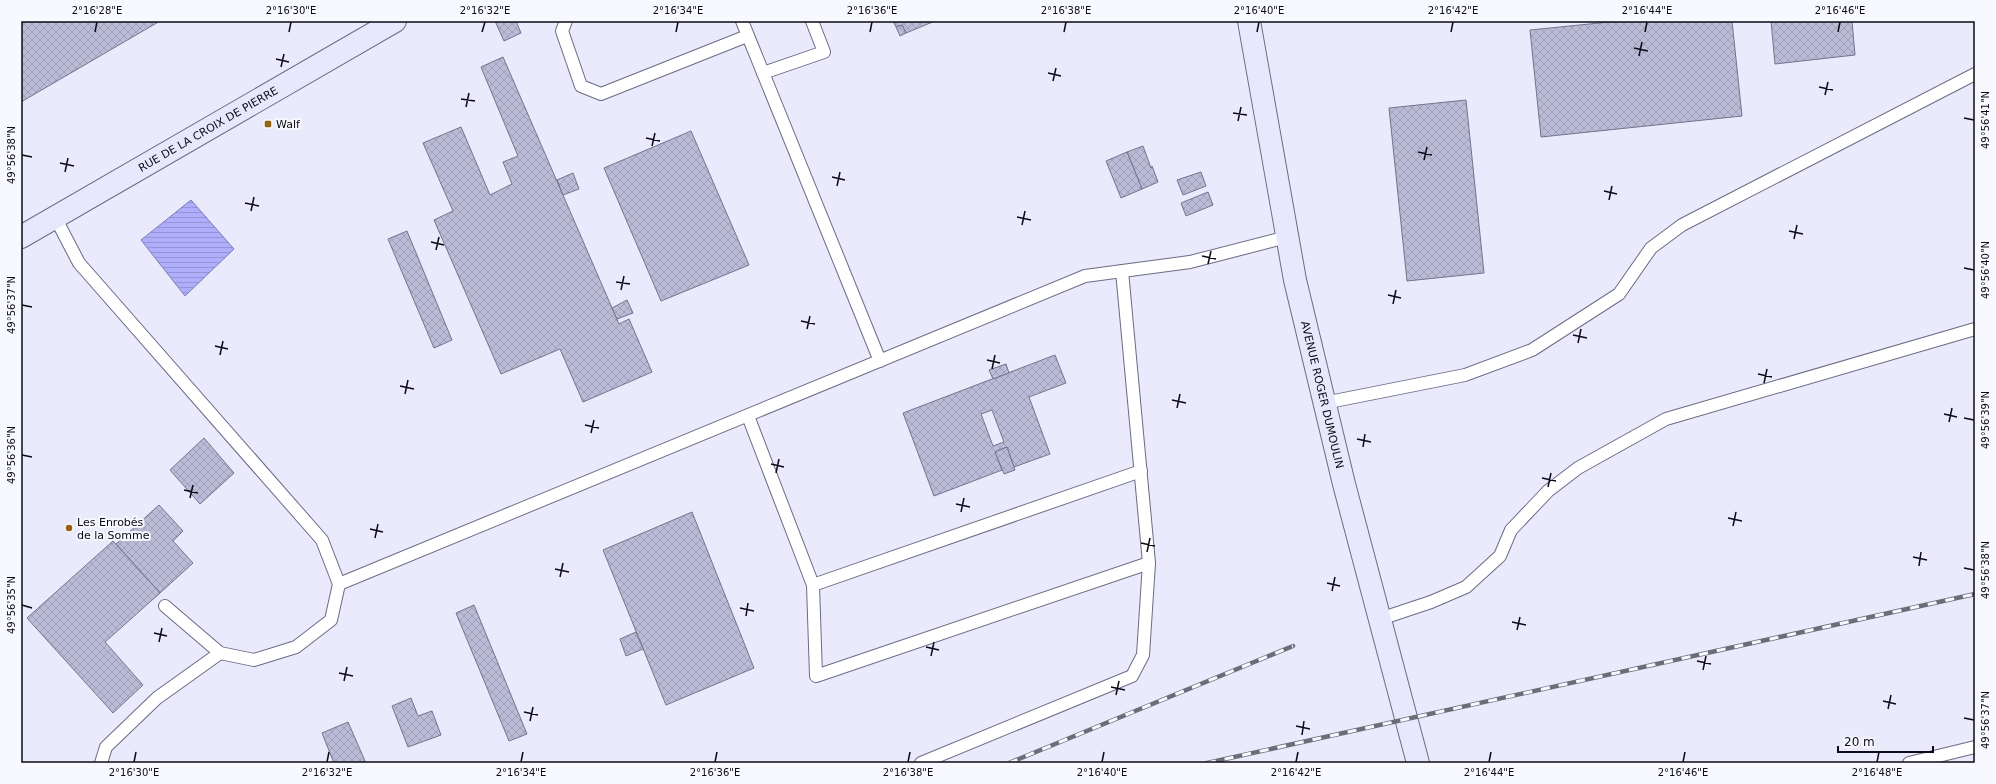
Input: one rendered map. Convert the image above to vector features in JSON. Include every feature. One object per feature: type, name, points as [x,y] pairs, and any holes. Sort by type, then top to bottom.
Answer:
[{"type":"main road","name":"RUE DE LA CROIX DE PIERRE","points":[[21,237],[395,21]]},
{"type":"main road","name":"AVENUE ROGER DUMOULIN","points":[[1249,21],[1295,280],[1344,484],[1418,763]]},
{"type":"lane","points":[[566,21],[562,31],[581,86],[601,94],[748,36]]},
{"type":"lane","points":[[742,21],[880,361]]},
{"type":"lane","points":[[763,73],[824,52],[812,21]]},
{"type":"lane","points":[[1324,403],[1465,375],[1532,350],[1619,294],[1651,248],[1682,225],[1975,74]]},
{"type":"lane","points":[[55,217],[79,263],[322,540],[339,584],[331,620],[296,647],[254,660],[220,653],[165,606]]},
{"type":"lane","points":[[339,584],[1085,276],[1190,262],[1287,237]]},
{"type":"lane","points":[[921,763],[1132,676],[1143,654],[1149,563],[1122,271]]},
{"type":"lane","points":[[1380,619],[1431,602],[1466,587],[1500,556],[1511,530],[1548,491],[1578,468],[1666,419],[1975,329]]},
{"type":"lane","points":[[748,416],[813,585],[816,676],[1149,563]]},
{"type":"lane","points":[[813,585],[1140,471]]},
{"type":"lane","points":[[101,763],[106,747],[157,698],[220,653]]},
{"type":"lane","points":[[1909,763],[1975,747]]},
{"type":"water","points":[[191,200],[234,249],[185,296],[141,240]]},
{"type":"building","points":[[21,21],[160,21],[21,102]]},
{"type":"building","points":[[495,21],[516,21],[521,33],[504,41]]},
{"type":"building","points":[[893,21],[935,21],[906,33],[902,25],[896,27]]},
{"type":"building","points":[[1619,21],[1732,21],[1742,116],[1541,137],[1530,30]]},
{"type":"building","points":[[1771,21],[1852,21],[1855,55],[1775,64]]},
{"type":"building","points":[[902,25],[906,33],[900,36],[896,27]]},
{"type":"building","points":[[503,57],[619,324],[629,319],[652,372],[583,402],[560,349],[501,374],[434,220],[453,211],[423,143],[461,127],[490,195],[512,184],[503,162],[518,156],[481,67]]},
{"type":"building","points":[[1466,100],[1484,273],[1407,281],[1389,108]]},
{"type":"building","points":[[691,131],[749,265],[661,301],[604,168]]},
{"type":"building","points":[[1143,146],[1158,182],[1142,189],[1127,152]]},
{"type":"building","points":[[1127,152],[1142,189],[1121,198],[1106,161]]},
{"type":"building","points":[[1201,172],[1206,186],[1183,195],[1177,180]]},
{"type":"building","points":[[573,173],[579,189],[563,195],[557,180]]},
{"type":"building","points":[[1208,192],[1213,205],[1186,216],[1181,203]]},
{"type":"building","points":[[407,231],[452,340],[434,348],[388,239]]},
{"type":"building","points":[[627,300],[633,313],[617,319],[612,308]]},
{"type":"building","points":[[1055,355],[1066,383],[1029,397],[1050,454],[1014,467],[1007,447],[995,452],[1002,470],[934,496],[903,413]],"holes":[[[992,410],[1004,442],[993,446],[981,414]]]},
{"type":"building","points":[[1006,364],[1009,373],[993,379],[989,370]]},
{"type":"building","points":[[204,438],[234,473],[200,504],[170,470]]},
{"type":"building","points":[[1007,447],[1015,470],[1004,474],[995,452]]},
{"type":"building","points":[[159,505],[183,531],[173,541],[193,563],[160,593],[116,544]]},
{"type":"building","points":[[692,512],[754,668],[666,705],[603,550]]},
{"type":"building","points":[[113,541],[160,593],[105,642],[143,685],[113,713],[27,618]]},
{"type":"building","points":[[474,605],[527,734],[509,741],[456,613]]},
{"type":"building","points":[[636,632],[643,649],[626,656],[620,639]]},
{"type":"building","points":[[411,698],[418,716],[432,711],[441,735],[408,747],[392,706]]},
{"type":"building","points":[[348,722],[365,761],[360,763],[334,763],[322,733]]},
{"type":"railway","points":[[1207,763],[1975,594]]},
{"type":"railway","points":[[1009,763],[1293,646]]},
{"type":"place","name":"Walf","points":[[268,124]]},
{"type":"place","name":"Les Enrobés de la Somme","points":[[69,528]]}]
